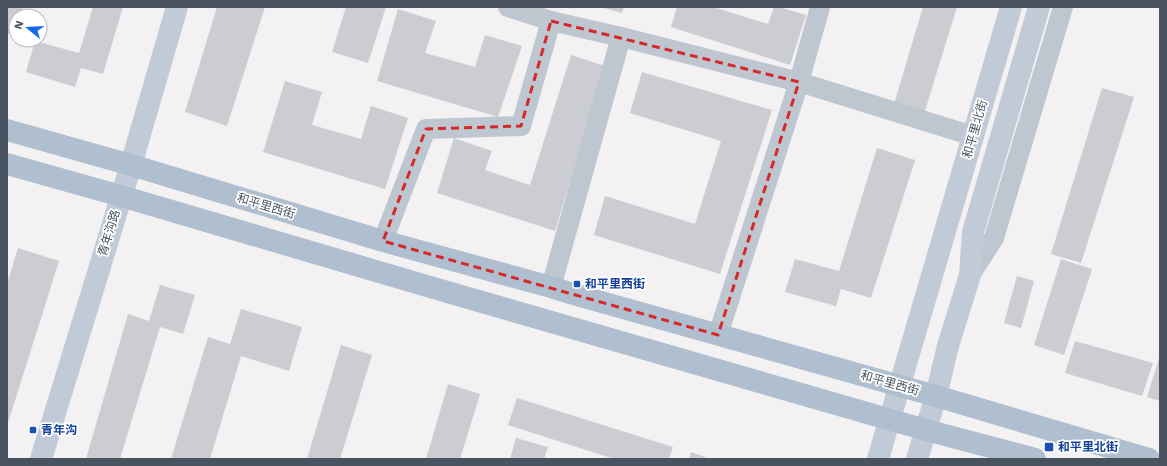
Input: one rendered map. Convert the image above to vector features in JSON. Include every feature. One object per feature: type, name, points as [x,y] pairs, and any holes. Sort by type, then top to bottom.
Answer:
[{"type":"main road","name":"青年沟路","points":[[41,459],[131,165],[177,7]]},
{"type":"main road","name":"和平里北街","points":[[878,459],[1011,7]]},
{"type":"main road","points":[[917,459],[936,396],[948,346],[970,275],[973,232],[1039,7]]},
{"type":"main road","name":"和平里西街","points":[[7,130],[131,165],[383,242],[551,287],[936,396],[1149,459]]},
{"type":"main road","points":[[7,164],[926,430],[1035,459]]},
{"type":"street","points":[[508,7],[551,21],[799,82],[973,136]]},
{"type":"street","points":[[718,335],[799,82],[820,7]]},
{"type":"street","points":[[970,275],[994,238],[1063,7]]},
{"type":"street","points":[[383,242],[426,129],[521,126],[551,21]]},
{"type":"street","points":[[551,287],[621,37]]},
{"type":"highlighted area","points":[[551,21],[799,82],[718,335],[383,241],[426,129],[521,126]]},
{"type":"building","points":[[7,7],[23,7],[8,8],[7,33]]},
{"type":"building","points":[[93,7],[123,7],[103,74],[81,68],[75,87],[26,72],[33,48],[48,48],[48,45],[79,53]]},
{"type":"building","points":[[217,7],[265,7],[227,126],[185,112]]},
{"type":"building","points":[[346,7],[386,7],[368,63],[332,52]]},
{"type":"building","points":[[600,7],[624,7],[622,13]]},
{"type":"building","points":[[677,7],[713,7],[768,24],[774,7],[779,7],[806,15],[790,65],[671,27]]},
{"type":"building","points":[[923,7],[957,7],[924,114],[894,104]]},
{"type":"building","points":[[398,9],[436,21],[425,53],[475,67],[485,35],[522,46],[498,117],[377,81]]},
{"type":"building","points":[[571,55],[605,66],[555,231],[437,193],[454,138],[492,151],[485,170],[530,185]]},
{"type":"building","points":[[642,72],[772,110],[720,274],[594,235],[605,196],[695,224],[721,141],[630,113]]},
{"type":"building","points":[[285,81],[322,92],[312,125],[361,139],[371,106],[408,118],[385,189],[263,152]]},
{"type":"building","points":[[1102,88],[1134,97],[1081,263],[1051,254]]},
{"type":"building","points":[[877,148],[915,160],[871,298],[841,289],[836,306],[785,292],[795,259],[839,271]]},
{"type":"building","points":[[18,248],[59,261],[7,426],[7,284]]},
{"type":"building","points":[[1061,259],[1092,269],[1064,355],[1034,345]]},
{"type":"building","points":[[1017,276],[1034,281],[1021,328],[1004,323]]},
{"type":"building","points":[[160,285],[195,295],[183,334],[160,327],[120,459],[86,459],[128,314],[149,321]]},
{"type":"building","points":[[241,309],[302,327],[289,371],[241,356],[210,459],[171,459],[208,337],[230,344]]},
{"type":"building","points":[[1075,341],[1153,363],[1142,396],[1065,373]]},
{"type":"building","points":[[341,345],[372,355],[340,459],[307,459]]},
{"type":"building","points":[[1160,355],[1160,401],[1147,397]]},
{"type":"building","points":[[448,384],[480,394],[460,459],[426,459]]},
{"type":"building","points":[[517,398],[673,447],[669,459],[614,459],[508,425]]},
{"type":"building","points":[[516,438],[548,447],[544,459],[510,459]]},
{"type":"building","points":[[691,452],[710,459],[689,459]]},
{"type":"place","name":"和平里西街","points":[[577,284]]},
{"type":"place","name":"青年沟","points":[[33,430]]},
{"type":"place","name":"和平里北街","points":[[1049,447]]}]
